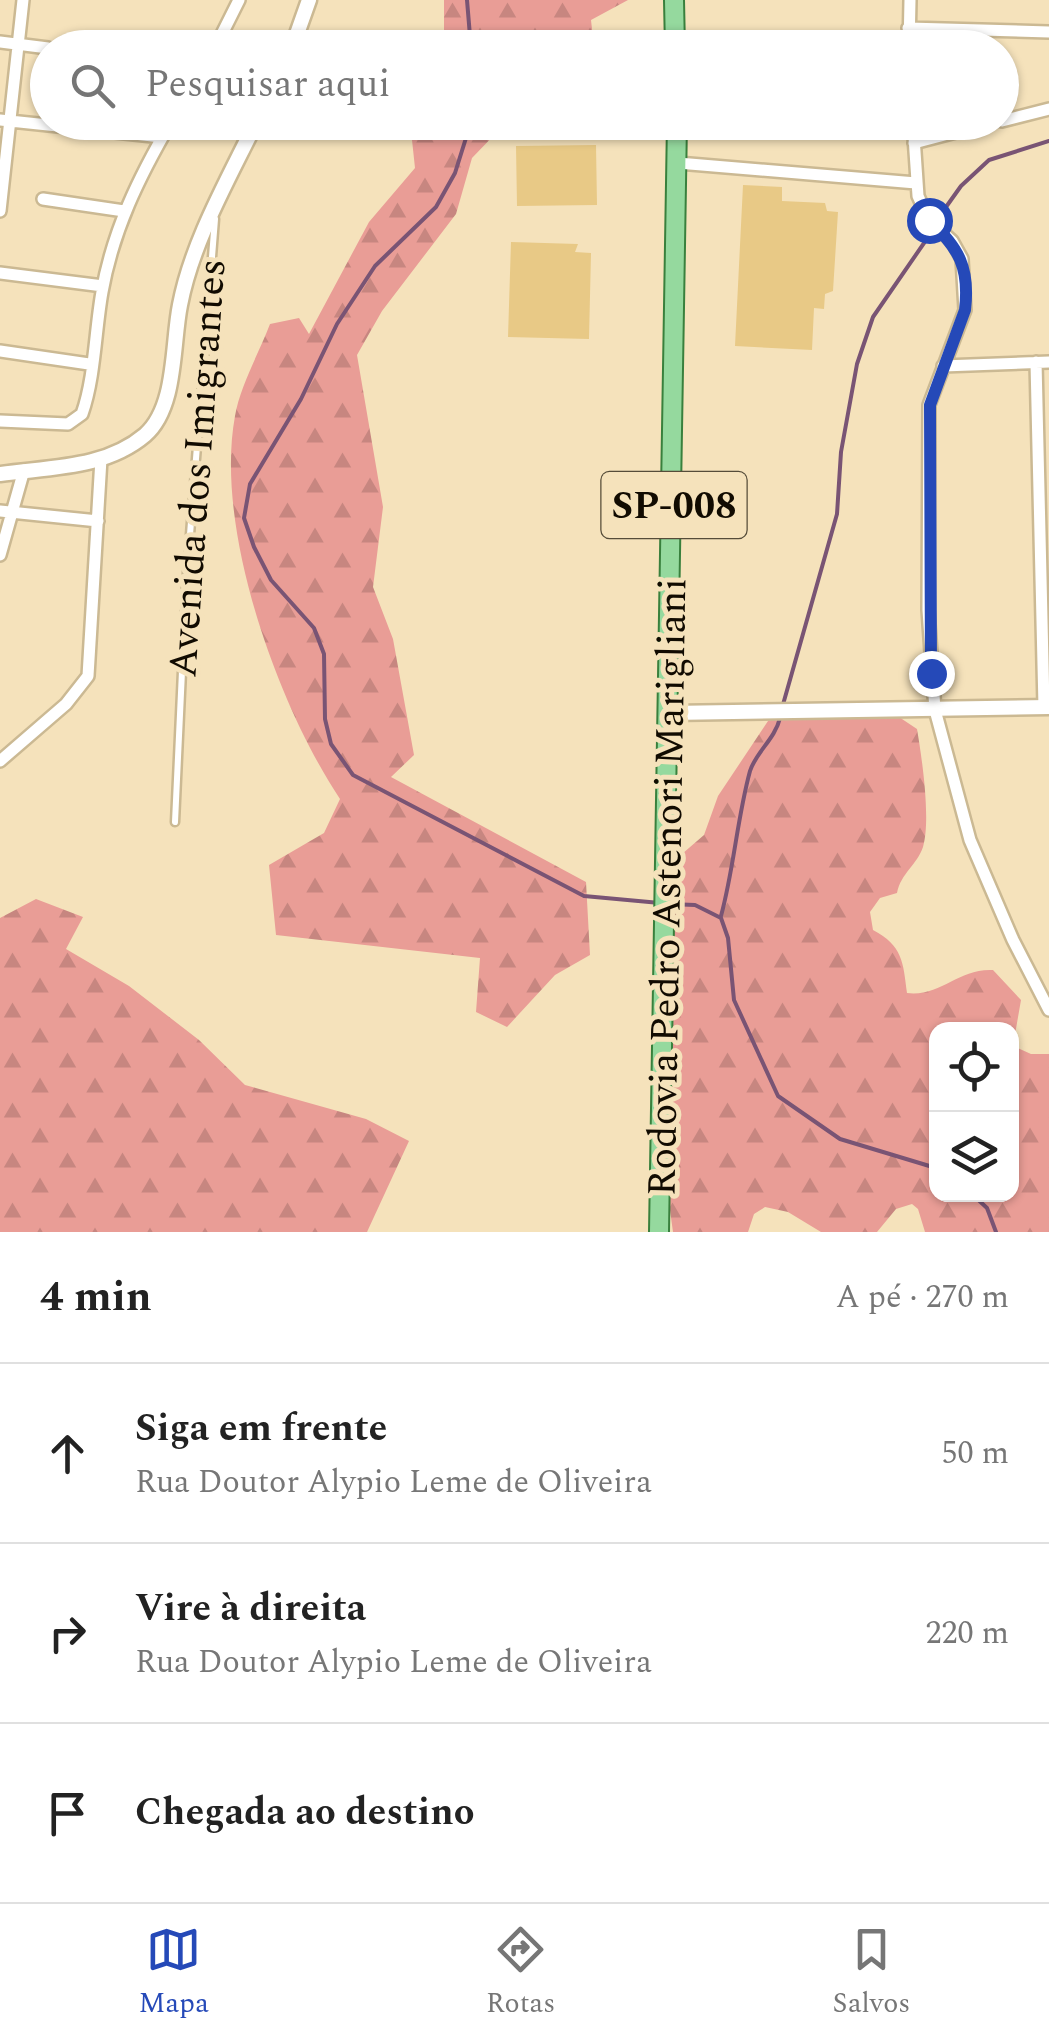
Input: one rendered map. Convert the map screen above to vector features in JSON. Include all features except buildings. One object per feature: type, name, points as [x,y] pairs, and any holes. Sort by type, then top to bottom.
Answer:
[{"type":"main road","points":[[674,0],[675,30]]},
{"type":"main road","name":"Rodovia Pedro Astenori Marigliani","points":[[659,1232],[671,713],[677,140]]},
{"type":"street","points":[[0,211],[5,120],[23,0]]},
{"type":"street","points":[[223,30],[239,0]]},
{"type":"street","points":[[298,30],[309,0]]},
{"type":"street","points":[[910,0],[908,28],[978,30]]},
{"type":"street","points":[[1019,31],[1049,32]]},
{"type":"street","points":[[0,42],[30,46]]},
{"type":"street","points":[[1019,117],[1049,109]]},
{"type":"street","points":[[5,120],[30,123]]},
{"type":"street","points":[[0,421],[76,421],[86,401],[103,286],[124,211],[161,140]]},
{"type":"street","name":"Avenida dos Imigrantes","points":[[216,212],[248,140]]},
{"type":"street","points":[[914,140],[916,184],[929,220],[962,259],[967,294],[930,405],[928,610],[935,710],[970,840],[1012,940],[1049,1010]]},
{"type":"street","points":[[914,143],[926,140]]},
{"type":"street","points":[[678,163],[916,184]]},
{"type":"street","points":[[44,199],[124,211]]},
{"type":"street","points":[[0,474],[101,459],[147,433],[160,412],[188,275],[216,212]]},
{"type":"street","points":[[0,273],[103,286]]},
{"type":"street","points":[[0,351],[89,364]]},
{"type":"street","points":[[671,713],[1046,707],[1042,362],[943,366]]},
{"type":"street","points":[[0,761],[81,689],[91,666],[101,459]]},
{"type":"street","points":[[0,555],[6,512],[24,470]]},
{"type":"street","points":[[6,512],[98,521]]},
{"type":"lane","name":"Avenida dos Imigrantes","points":[[175,822],[186,584],[216,212]]},
{"type":"green space","points":[[444,0],[628,0],[591,20],[592,30],[444,30]]},
{"type":"green space","points":[[412,140],[489,140],[472,158],[456,214],[382,311],[357,355],[383,507],[373,587],[393,639],[414,755],[391,777],[586,882],[590,955],[555,975],[507,1027],[476,1012],[480,958],[276,935],[269,865],[324,833],[340,799],[294,716],[256,615],[234,510],[231,461],[235,416],[245,381],[270,324],[299,318],[309,334],[369,222],[415,168]]},
{"type":"green space","points":[[879,715],[899,717],[917,729],[926,805],[923,847],[897,893],[880,898],[870,912],[873,930],[890,942],[900,956],[907,993],[930,991],[970,973],[993,970],[1021,1000],[1017,1022],[929,1022],[929,1202],[1019,1202],[1019,1049],[1031,1054],[1049,1054],[1049,1232],[925,1232],[918,1209],[912,1204],[896,1209],[877,1232],[821,1232],[788,1212],[765,1207],[754,1214],[748,1232],[673,1232],[668,1196],[675,860],[704,835],[718,796],[770,718]]},
{"type":"green space","points":[[36,899],[83,917],[66,949],[129,986],[199,1040],[245,1085],[366,1119],[409,1141],[367,1232],[0,1232],[0,918]]},
{"type":"waterway","points":[[467,0],[470,30]]},
{"type":"waterway","points":[[465,140],[455,173],[436,207],[375,266],[337,324],[301,399],[250,484],[244,518],[271,580],[314,628],[324,654],[325,719],[331,744],[353,775],[584,896],[660,903]]},
{"type":"waterway","points":[[936,221],[961,186],[989,160],[1049,141]]},
{"type":"waterway","points":[[782,708],[837,514],[841,452],[857,364],[873,317],[933,230]]},
{"type":"waterway","points":[[721,916],[750,771],[780,718]]},
{"type":"waterway","points":[[669,904],[695,905],[721,918],[728,938],[734,1000],[778,1096],[840,1139],[929,1166]]},
{"type":"waterway","points":[[981,1202],[996,1232]]},
{"type":"route","points":[[929,220],[958,248],[966,272],[967,294],[965,310],[930,405],[931,673]]}]
